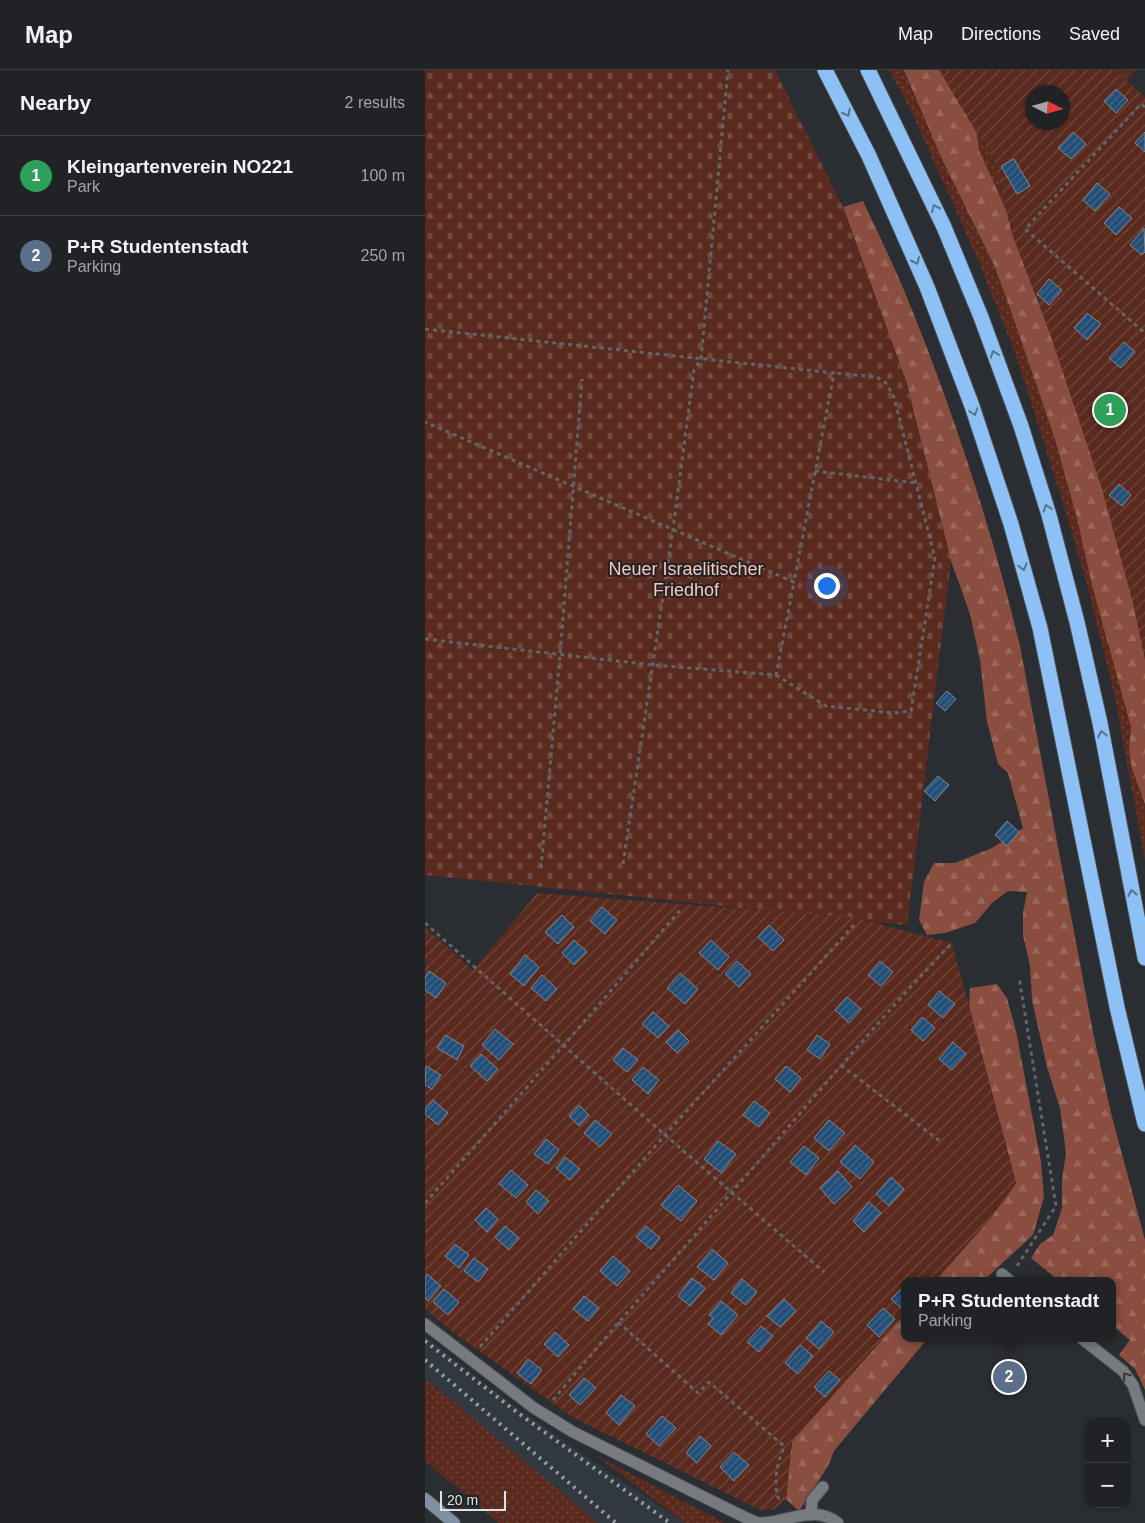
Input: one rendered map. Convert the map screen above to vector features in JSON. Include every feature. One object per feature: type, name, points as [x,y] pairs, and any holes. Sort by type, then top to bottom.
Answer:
[{"type":"highway","points":[[825,70],[869,156],[927,287],[972,406],[1011,524],[1040,628],[1117,1007],[1145,1124]]},
{"type":"highway","points":[[868,70],[943,227],[981,317],[1021,426],[1049,515],[1077,622],[1100,723],[1145,958]]},
{"type":"main road","points":[[425,1499],[447,1521]]},
{"type":"lane","points":[[425,1324],[534,1408],[573,1432],[734,1512],[759,1523],[786,1522],[811,1515],[835,1520]]},
{"type":"lane","points":[[1086,1342],[1123,1371],[1133,1385],[1145,1420]]},
{"type":"lane","points":[[811,1515],[812,1500],[823,1487]]},
{"type":"path","points":[[623,864],[673,529],[694,370],[701,359],[728,70]]},
{"type":"path","points":[[1145,107],[1141,104],[1025,229],[1145,333]]},
{"type":"path","points":[[425,329],[877,377],[886,383],[894,397],[935,558],[911,711],[893,713],[826,706],[776,675],[653,665],[425,639]]},
{"type":"path","points":[[776,675],[834,373]]},
{"type":"path","points":[[541,868],[582,378]]},
{"type":"path","points":[[425,422],[794,582]]},
{"type":"path","points":[[815,471],[916,483]]},
{"type":"path","points":[[425,1203],[564,1046],[681,908]]},
{"type":"path","points":[[425,923],[665,1135],[824,1272]]},
{"type":"path","points":[[470,1359],[665,1135],[854,925]]},
{"type":"path","points":[[550,1403],[841,1065],[952,943]]},
{"type":"path","points":[[1019,977],[1056,1206],[1026,1254]]},
{"type":"path","points":[[841,1065],[941,1142]]},
{"type":"path","points":[[618,1322],[698,1393],[709,1382],[785,1446],[776,1468],[776,1494],[786,1522]]},
{"type":"shaded area","points":[[425,1336],[510,1403],[685,1523],[598,1523],[425,1378]]},
{"type":"green space","name":"Neuer Israelitischer Friedhof","points":[[425,70],[775,70],[843,207],[906,381],[951,561],[907,925],[425,875]]},
{"type":"green space","points":[[889,70],[939,70],[995,163],[1012,234],[1145,660],[1145,862],[1116,702],[1087,585],[1015,353],[977,258],[911,111]]},
{"type":"green space","points":[[904,70],[949,70],[974,114],[979,150],[1016,232],[1145,603],[1145,804],[1132,769],[1129,749],[1131,727],[1055,439],[994,265],[941,157]]},
{"type":"green space","points":[[939,70],[1115,70],[1145,97],[1145,660],[1133,603],[1102,489],[1049,331],[1012,234],[995,163]]},
{"type":"green space","points":[[1115,70],[1136,70],[1127,80]]},
{"type":"green space","points":[[863,201],[919,327],[968,462],[996,554],[1020,646],[1093,1032],[1111,1113],[1145,1240],[1145,1390],[1135,1369],[1119,1355],[1130,1340],[1116,1328],[1116,1277],[1054,1277],[1031,1258],[1040,1244],[1053,1235],[1062,1208],[1062,1180],[1066,1153],[1060,1108],[1047,1067],[1032,1000],[1030,966],[1023,935],[1023,913],[1027,892],[1008,891],[992,903],[975,923],[945,933],[927,935],[919,920],[924,882],[934,863],[955,863],[992,848],[1023,828],[1008,773],[998,764],[987,722],[980,660],[970,614],[951,561],[906,381],[843,207]]},
{"type":"green space","points":[[537,893],[853,917],[952,943],[1016,1183],[990,1219],[939,1277],[901,1277],[901,1318],[792,1441],[786,1499],[773,1510],[761,1510],[748,1504],[572,1417],[454,1333],[425,1309],[425,927],[473,970]]},
{"type":"green space","points":[[997,984],[1007,998],[1016,1031],[1041,1162],[1044,1197],[1033,1235],[987,1277],[939,1277],[990,1219],[1016,1183],[969,1006],[970,988]]},
{"type":"green space","points":[[901,1318],[901,1342],[925,1342],[834,1451],[828,1466],[799,1511],[786,1499],[792,1441]]},
{"type":"green space","points":[[425,1378],[598,1523],[499,1523],[425,1461]]},
{"type":"green space","points":[[597,1456],[725,1523],[685,1523]]},
{"type":"building","points":[[1116,89],[1128,100],[1116,113],[1104,101]]},
{"type":"building","points":[[1073,132],[1086,144],[1071,159],[1058,148]]},
{"type":"building","points":[[1145,132],[1145,152],[1135,143]]},
{"type":"building","points":[[1014,159],[1030,186],[1017,194],[1001,166]]},
{"type":"building","points":[[1097,183],[1110,194],[1095,211],[1083,200]]},
{"type":"building","points":[[1119,207],[1132,218],[1116,235],[1104,223]]},
{"type":"building","points":[[1144,228],[1145,252],[1142,255],[1130,245]]},
{"type":"building","points":[[1049,279],[1062,290],[1049,305],[1037,294]]},
{"type":"building","points":[[1087,313],[1101,324],[1087,340],[1074,328]]},
{"type":"building","points":[[1124,342],[1135,352],[1121,368],[1109,358]]},
{"type":"building","points":[[1119,484],[1131,495],[1122,506],[1109,495]]},
{"type":"building","points":[[947,691],[956,699],[945,711],[936,703]]},
{"type":"building","points":[[938,776],[949,785],[935,801],[924,791]]},
{"type":"building","points":[[1007,821],[1019,832],[1007,846],[995,835]]},
{"type":"building","points":[[602,907],[617,920],[605,934],[590,921]]},
{"type":"building","points":[[562,915],[574,927],[558,944],[545,932]]},
{"type":"building","points":[[769,925],[784,940],[773,951],[758,937]]},
{"type":"building","points":[[574,940],[587,952],[574,965],[562,953]]},
{"type":"building","points":[[711,940],[729,957],[718,970],[699,953]]},
{"type":"building","points":[[525,955],[539,967],[524,986],[510,974]]},
{"type":"building","points":[[737,961],[751,974],[739,987],[725,974]]},
{"type":"building","points":[[880,961],[893,972],[881,986],[868,975]]},
{"type":"building","points":[[429,971],[446,983],[436,998],[425,990],[425,977]]},
{"type":"building","points":[[680,973],[698,989],[685,1004],[667,988]]},
{"type":"building","points":[[542,975],[557,989],[546,1001],[531,988]]},
{"type":"building","points":[[939,991],[955,1004],[943,1018],[928,1005]]},
{"type":"building","points":[[847,997],[861,1009],[849,1023],[835,1010]]},
{"type":"building","points":[[653,1012],[669,1026],[658,1038],[642,1024]]},
{"type":"building","points":[[922,1017],[935,1028],[923,1041],[911,1030]]},
{"type":"building","points":[[495,1029],[513,1044],[499,1060],[482,1045]]},
{"type":"building","points":[[678,1030],[689,1041],[677,1053],[666,1042]]},
{"type":"building","points":[[445,1035],[464,1046],[457,1060],[437,1048]]},
{"type":"building","points":[[817,1035],[830,1044],[820,1059],[807,1050]]},
{"type":"building","points":[[953,1042],[966,1054],[952,1070],[939,1059]]},
{"type":"building","points":[[623,1048],[638,1060],[627,1072],[613,1060]]},
{"type":"building","points":[[481,1054],[498,1069],[487,1081],[470,1066]]},
{"type":"building","points":[[426,1066],[441,1075],[432,1089],[425,1085]]},
{"type":"building","points":[[786,1066],[801,1078],[790,1092],[775,1079]]},
{"type":"building","points":[[643,1067],[659,1080],[648,1094],[632,1080]]},
{"type":"building","points":[[433,1100],[448,1113],[438,1125],[425,1114],[425,1109]]},
{"type":"building","points":[[754,1101],[770,1113],[759,1127],[743,1115]]},
{"type":"building","points":[[579,1105],[589,1115],[579,1126],[569,1116]]},
{"type":"building","points":[[595,1120],[612,1134],[600,1147],[584,1133]]},
{"type":"building","points":[[829,1120],[845,1133],[829,1151],[814,1138]]},
{"type":"building","points":[[546,1139],[559,1150],[548,1164],[534,1154]]},
{"type":"building","points":[[718,1141],[736,1154],[721,1173],[704,1159]]},
{"type":"building","points":[[855,1145],[874,1162],[860,1179],[840,1162]]},
{"type":"building","points":[[804,1146],[819,1158],[806,1175],[790,1162]]},
{"type":"building","points":[[565,1157],[580,1169],[570,1180],[556,1168]]},
{"type":"building","points":[[511,1170],[528,1185],[516,1198],[499,1184]]},
{"type":"building","points":[[838,1171],[852,1187],[834,1204],[820,1188]]},
{"type":"building","points":[[891,1177],[904,1189],[889,1206],[876,1194]]},
{"type":"building","points":[[678,1185],[697,1201],[681,1221],[661,1205]]},
{"type":"building","points":[[536,1190],[549,1201],[538,1214],[526,1202]]},
{"type":"building","points":[[869,1202],[881,1213],[864,1232],[853,1221]]},
{"type":"building","points":[[486,1208],[498,1219],[487,1232],[475,1220]]},
{"type":"building","points":[[505,1226],[519,1238],[509,1250],[495,1237]]},
{"type":"building","points":[[646,1226],[660,1238],[651,1249],[636,1237]]},
{"type":"building","points":[[455,1244],[469,1255],[459,1268],[445,1256]]},
{"type":"building","points":[[712,1249],[728,1263],[714,1280],[697,1267]]},
{"type":"building","points":[[613,1256],[630,1271],[617,1286],[600,1271]]},
{"type":"building","points":[[474,1258],[488,1269],[478,1282],[464,1271]]},
{"type":"building","points":[[427,1274],[441,1286],[428,1301],[425,1298],[425,1277]]},
{"type":"building","points":[[692,1278],[705,1288],[690,1306],[678,1296]]},
{"type":"building","points":[[742,1279],[757,1292],[746,1305],[731,1293]]},
{"type":"building","points":[[444,1289],[459,1302],[448,1315],[433,1302]]},
{"type":"building","points":[[901,1289],[901,1308],[891,1299]]},
{"type":"building","points":[[584,1296],[599,1308],[588,1321],[573,1309]]},
{"type":"building","points":[[784,1299],[796,1311],[780,1327],[767,1316]]},
{"type":"building","points":[[721,1301],[738,1315],[721,1335],[708,1324],[713,1318],[709,1315]]},
{"type":"building","points":[[883,1308],[895,1319],[879,1337],[867,1325]]},
{"type":"building","points":[[821,1321],[834,1332],[819,1349],[806,1338]]},
{"type":"building","points":[[761,1326],[773,1336],[759,1352],[747,1342]]},
{"type":"building","points":[[555,1332],[569,1345],[558,1357],[544,1344]]},
{"type":"building","points":[[800,1345],[813,1356],[798,1374],[785,1363]]},
{"type":"building","points":[[528,1359],[542,1370],[531,1384],[517,1373]]},
{"type":"building","points":[[829,1371],[840,1380],[825,1397],[814,1387]]},
{"type":"building","points":[[584,1378],[596,1388],[580,1405],[569,1395]]},
{"type":"building","points":[[621,1395],[635,1406],[619,1425],[606,1413]]},
{"type":"building","points":[[662,1416],[676,1428],[659,1446],[646,1434]]},
{"type":"building","points":[[700,1436],[711,1446],[697,1463],[686,1453]]},
{"type":"building","points":[[734,1452],[749,1465],[734,1481],[720,1467]]},
{"type":"railway","points":[[425,1341],[518,1413],[670,1523]]},
{"type":"railway","points":[[425,1360],[616,1523]]},
{"type":"place","name":"Kleingartenverein NO221","points":[[1110,410]]},
{"type":"place","name":"P+R Studentenstadt","points":[[1009,1377]]}]
